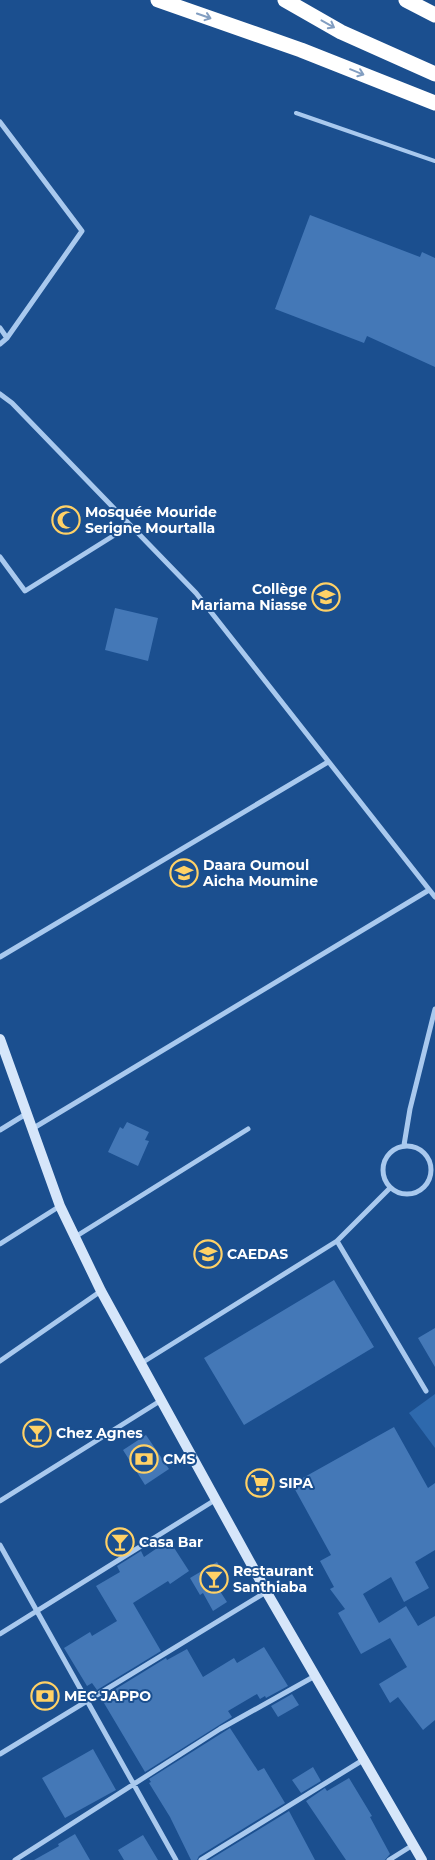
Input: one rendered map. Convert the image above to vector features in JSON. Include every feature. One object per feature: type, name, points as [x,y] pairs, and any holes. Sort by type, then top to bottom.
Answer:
[{"type":"highway","points":[[158,0],[301,50],[435,103]]},
{"type":"highway","points":[[285,0],[341,32],[435,74]]},
{"type":"highway","points":[[406,0],[435,15]]},
{"type":"street","points":[[0,122],[82,231],[7,338],[0,344]]},
{"type":"street","points":[[0,328],[7,338]]},
{"type":"street","points":[[0,394],[12,403],[196,593],[435,897]]},
{"type":"street","points":[[0,557],[25,591],[130,526]]},
{"type":"street","points":[[0,957],[328,762]]},
{"type":"street","points":[[32,1129],[429,890]]},
{"type":"street","points":[[404,1145],[410,1109],[435,1009]]},
{"type":"street","points":[[0,1039],[60,1206],[101,1291],[266,1592],[422,1860]]},
{"type":"street","points":[[0,1130],[26,1114]]},
{"type":"street","points":[[75,1238],[248,1129]]},
{"type":"street","points":[[404,1145],[416,1146],[426,1154],[431,1165],[433,1178],[424,1188],[413,1194],[401,1194],[390,1188],[384,1179],[382,1168],[385,1157],[394,1148],[404,1145]]},
{"type":"street","points":[[140,1364],[337,1241],[390,1188]]},
{"type":"street","points":[[0,1244],[60,1206]]},
{"type":"street","points":[[337,1241],[426,1391]]},
{"type":"street","points":[[0,1361],[101,1291]]},
{"type":"street","points":[[0,1501],[160,1400]]},
{"type":"street","points":[[0,1634],[215,1500]]},
{"type":"street","points":[[0,1545],[176,1860]]},
{"type":"street","points":[[0,1754],[266,1592]]},
{"type":"street","points":[[15,1860],[220,1728],[315,1676]]},
{"type":"street","points":[[201,1860],[363,1760]]},
{"type":"street","points":[[389,1860],[413,1845]]},
{"type":"lane","points":[[296,113],[435,161]]},
{"type":"shaded area","points":[[435,1394],[435,1448],[409,1413]]},
{"type":"building","points":[[310,215],[420,257],[422,252],[435,258],[435,367],[367,336],[364,343],[275,309]]},
{"type":"building","points":[[115,608],[158,618],[148,661],[105,650]]},
{"type":"building","points":[[127,1122],[149,1132],[145,1140],[149,1141],[138,1166],[108,1152],[120,1127],[123,1129]]},
{"type":"building","points":[[334,1280],[374,1347],[244,1425],[204,1358]]},
{"type":"building","points":[[435,1328],[435,1367],[418,1338]]},
{"type":"building","points":[[394,1427],[428,1488],[435,1483],[435,1550],[415,1562],[429,1588],[404,1602],[391,1577],[363,1594],[379,1623],[406,1606],[418,1626],[435,1616],[435,1720],[423,1730],[398,1697],[390,1703],[379,1684],[407,1667],[390,1638],[361,1654],[338,1613],[345,1609],[330,1589],[334,1587],[320,1561],[331,1555],[292,1484]]},
{"type":"building","points":[[146,1435],[169,1469],[145,1485],[123,1450]]},
{"type":"building","points":[[169,1540],[189,1571],[170,1584],[168,1581],[133,1603],[161,1651],[97,1690],[92,1683],[87,1686],[64,1648],[90,1632],[92,1636],[117,1621],[96,1586],[120,1572],[117,1566],[141,1551],[144,1557]]},
{"type":"building","points":[[217,1562],[227,1578],[216,1585],[227,1602],[213,1611],[203,1593],[200,1595],[190,1578]]},
{"type":"building","points":[[264,1647],[288,1686],[266,1698],[265,1696],[260,1699],[257,1694],[228,1711],[232,1717],[145,1772],[101,1698],[166,1658],[167,1660],[187,1649],[203,1677],[234,1658],[237,1663]]},
{"type":"building","points":[[292,1694],[299,1705],[278,1717],[271,1706]]},
{"type":"building","points":[[230,1728],[258,1771],[264,1768],[285,1803],[199,1856],[197,1860],[191,1860],[170,1817],[149,1783],[151,1782],[149,1779]]},
{"type":"building","points":[[93,1749],[116,1790],[65,1818],[42,1778]]},
{"type":"building","points":[[313,1767],[321,1781],[301,1793],[292,1780]]},
{"type":"building","points":[[349,1778],[372,1816],[370,1817],[390,1854],[385,1860],[346,1860],[306,1801],[325,1788],[327,1791]]},
{"type":"building","points":[[289,1811],[315,1860],[209,1860]]},
{"type":"building","points":[[75,1834],[90,1860],[34,1860],[59,1846],[58,1844]]},
{"type":"building","points":[[143,1835],[158,1860],[124,1860],[118,1850]]},
{"type":"place","name":"Mosquée Mouride Serigne Mourtalla","points":[[66,520]]},
{"type":"place","name":"Collège Mariama Niasse","points":[[326,597]]},
{"type":"place","name":"Daara Oumoul Aicha Moumine","points":[[184,873]]},
{"type":"place","name":"CAEDAS","points":[[208,1254]]},
{"type":"place","name":"Chez Agnes","points":[[37,1433]]},
{"type":"place","name":"CMS","points":[[144,1459]]},
{"type":"place","name":"SIPA","points":[[260,1483]]},
{"type":"place","name":"Casa Bar","points":[[120,1542]]},
{"type":"place","name":"Restaurant Santhiaba","points":[[214,1579]]},
{"type":"place","name":"MEC JAPPO","points":[[45,1696]]}]
